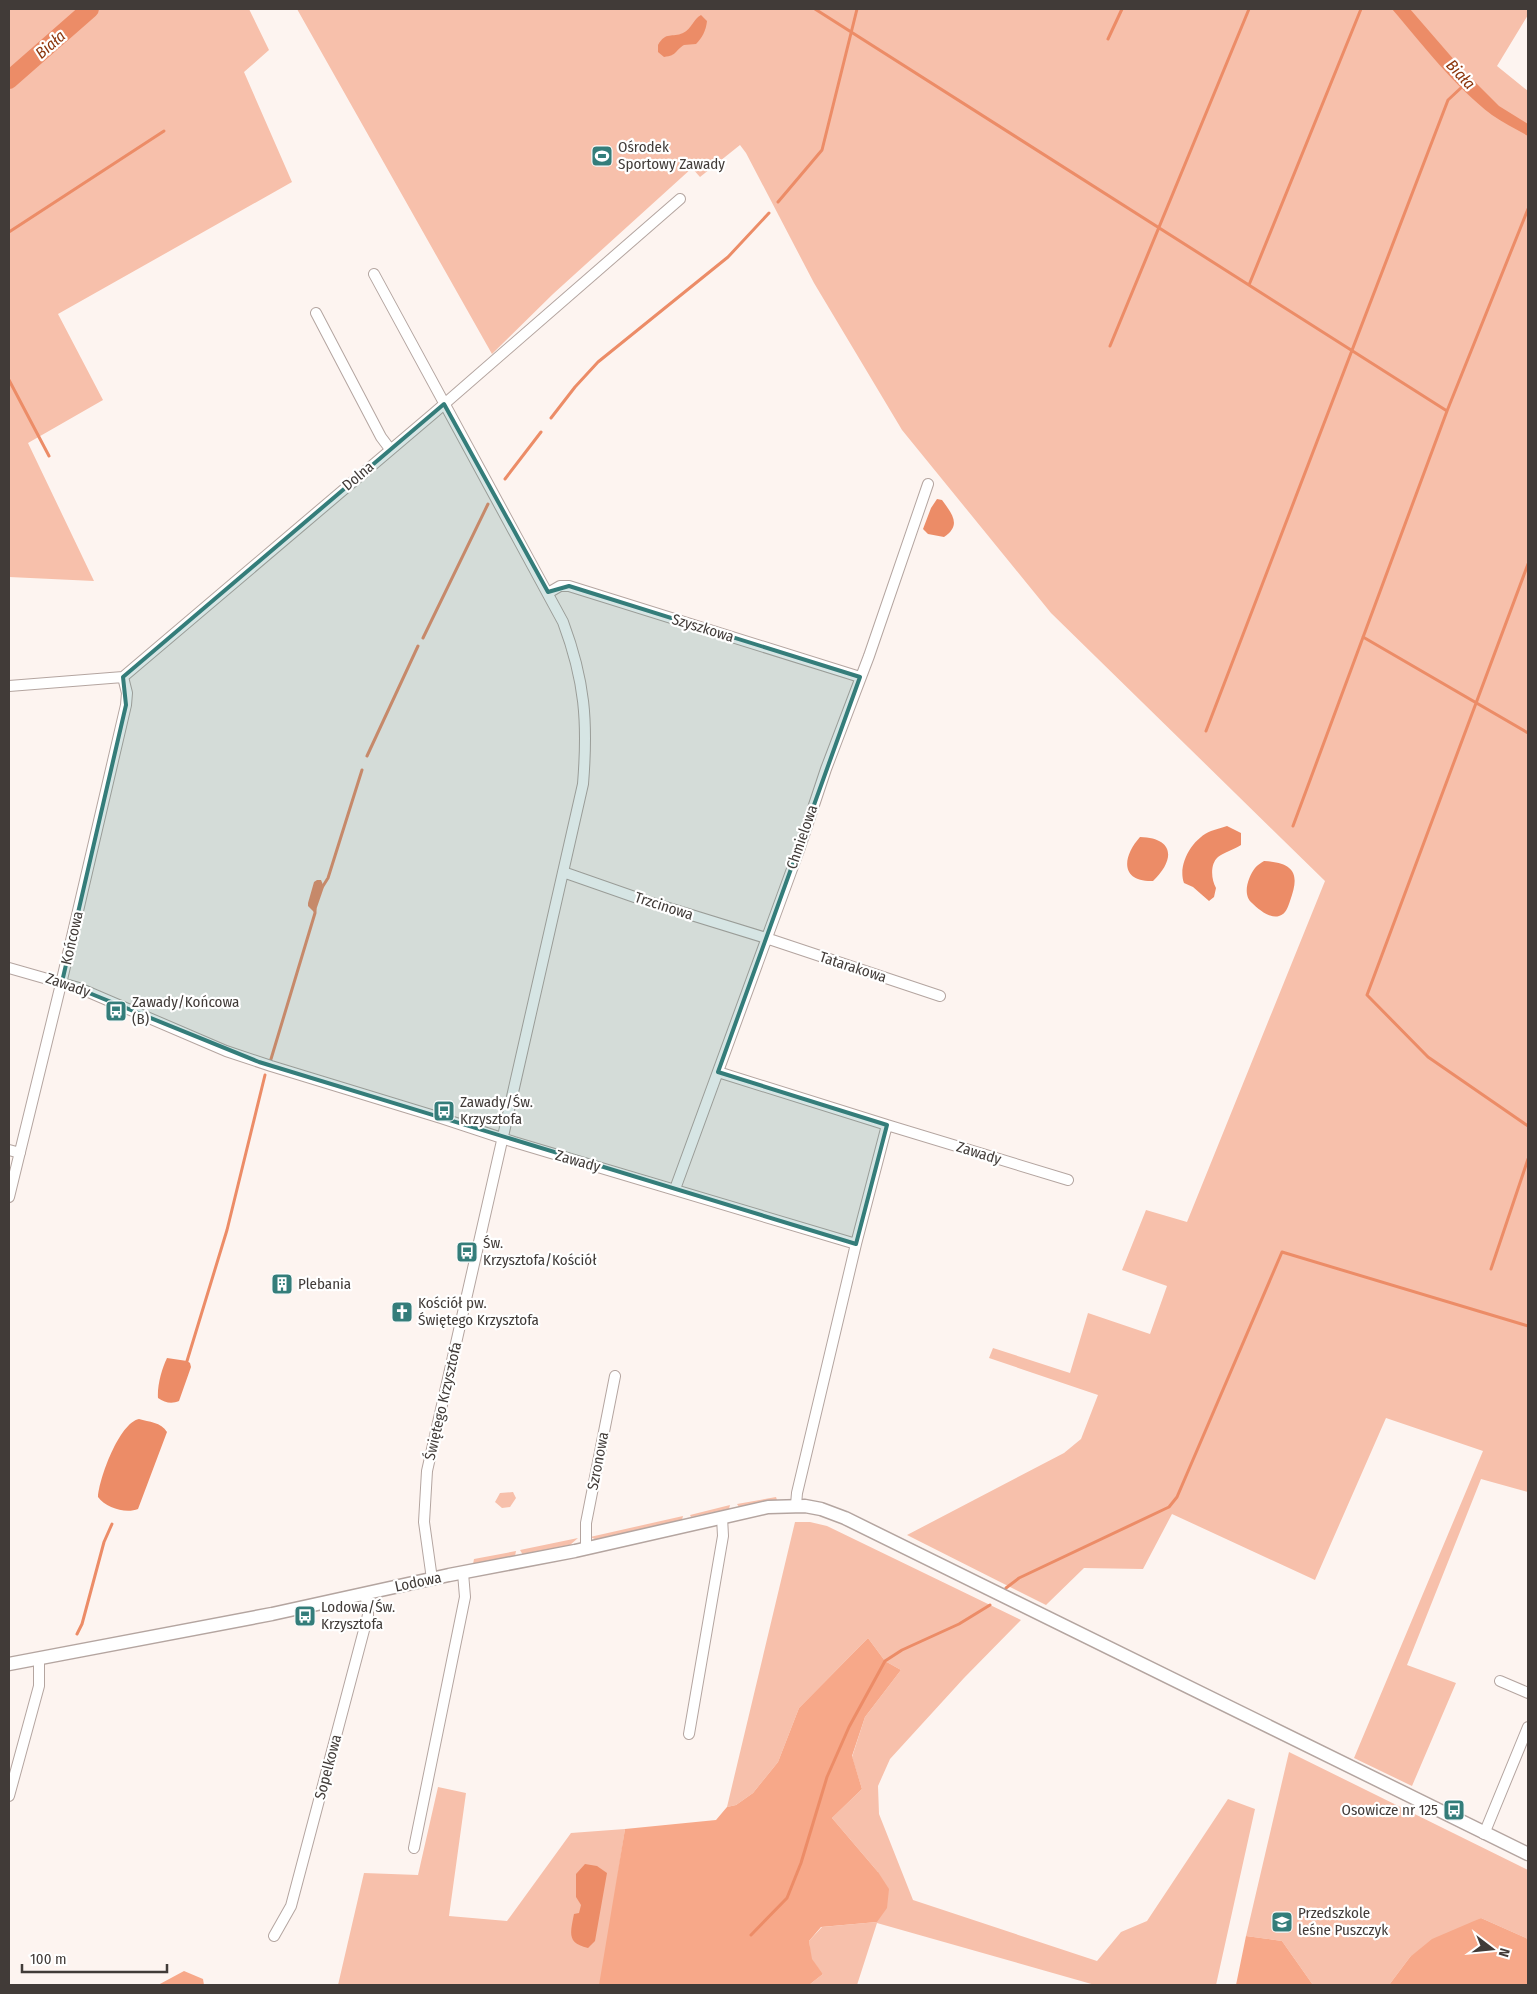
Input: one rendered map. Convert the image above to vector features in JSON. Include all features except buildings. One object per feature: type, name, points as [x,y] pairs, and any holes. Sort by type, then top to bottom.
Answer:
[{"type":"street","name":"Dolna","points":[[123,677],[444,404],[680,199]]},
{"type":"street","name":"Świętego Krzysztofa","points":[[374,274],[563,622],[579,671],[586,715],[586,748],[582,784],[427,1471],[424,1522],[432,1579]]},
{"type":"street","points":[[316,313],[380,437],[390,449]]},
{"type":"street","name":"Chmielowa","points":[[674,1189],[878,629],[928,484]]},
{"type":"street","name":"Szyszkowa","points":[[548,593],[560,586],[569,586],[860,677]]},
{"type":"street","points":[[9,686],[123,677]]},
{"type":"street","name":"Końcowa","points":[[9,1197],[62,982],[126,705],[127,693],[123,677]]},
{"type":"street","name":"Trzcinowa","points":[[563,872],[646,901],[766,938]]},
{"type":"street","name":"Tatarakowa","points":[[766,938],[940,996]]},
{"type":"street","name":"Zawady","points":[[9,968],[62,982],[100,996],[246,1058],[503,1138],[856,1244]]},
{"type":"street","name":"Zawady","points":[[718,1072],[1068,1180]]},
{"type":"street","points":[[796,1505],[797,1493],[856,1244],[887,1124]]},
{"type":"street","points":[[9,1150],[20,1152]]},
{"type":"street","name":"Szronowa","points":[[586,1548],[586,1523],[614,1376]]},
{"type":"street","name":"Lodowa","points":[[9,1664],[233,1622],[586,1548],[768,1507],[796,1505],[820,1509],[845,1518],[1528,1854]]},
{"type":"street","points":[[689,1734],[723,1536],[722,1517]]},
{"type":"street","points":[[414,1848],[464,1597],[464,1573]]},
{"type":"street","name":"Sopelkowa","points":[[274,1936],[291,1906],[368,1615],[364,1594]]},
{"type":"street","points":[[9,1796],[39,1686],[39,1658]]},
{"type":"street","points":[[1500,1681],[1528,1693]]},
{"type":"street","points":[[1484,1834],[1528,1728]]},
{"type":"highlighted area","points":[[444,404],[548,592],[569,586],[860,677],[718,1072],[887,1125],[856,1244],[259,1062],[62,982],[126,705],[123,677]]},
{"type":"shaded area","points":[[9,9],[249,9],[269,50],[244,72],[292,182],[58,314],[103,400],[28,443],[94,581],[9,577]]},
{"type":"shaded area","points":[[297,9],[1528,9],[1528,15],[1497,66],[1528,91],[1528,1492],[1481,1479],[1407,1665],[1456,1683],[1412,1786],[1354,1758],[1483,1451],[1386,1418],[1315,1580],[1172,1514],[1143,1569],[1084,1568],[1046,1605],[907,1535],[1064,1453],[1081,1439],[1098,1395],[989,1358],[993,1348],[1070,1373],[1088,1313],[1150,1334],[1167,1286],[1122,1270],[1146,1210],[1187,1222],[1325,881],[1051,613],[902,430],[814,283],[746,153],[740,145],[700,177],[692,168],[553,294],[492,354]]},
{"type":"shaded area","points":[[513,1492],[516,1498],[510,1507],[502,1508],[495,1502],[500,1493]]},
{"type":"shaded area","points":[[776,1497],[777,1500],[739,1507],[737,1504]]},
{"type":"shaded area","points":[[730,1505],[729,1509],[691,1517],[690,1515]]},
{"type":"shaded area","points":[[683,1516],[682,1520],[597,1540],[590,1537]]},
{"type":"shaded area","points":[[795,1522],[810,1522],[827,1526],[1021,1620],[964,1678],[890,1759],[878,1786],[879,1814],[913,1900],[1097,1961],[1121,1932],[1147,1921],[1228,1799],[1255,1809],[1216,1985],[1095,1985],[877,1923],[857,1985],[809,1985],[823,1974],[811,1959],[809,1941],[822,1927],[877,1922],[878,1872],[832,1818],[862,1789],[852,1757],[865,1717],[901,1670],[885,1661],[868,1638],[799,1708],[778,1762],[753,1793],[736,1805],[727,1807]]},
{"type":"shaded area","points":[[578,1538],[570,1545],[523,1555],[520,1550]]},
{"type":"shaded area","points":[[516,1551],[515,1556],[473,1564],[474,1559]]},
{"type":"shaded area","points":[[868,1638],[885,1661],[901,1670],[865,1717],[852,1756],[862,1789],[832,1818],[878,1872],[889,1889],[887,1908],[877,1922],[821,1927],[809,1941],[812,1959],[823,1974],[809,1985],[599,1985],[625,1829],[716,1820],[727,1807],[736,1805],[753,1793],[778,1762],[799,1708]]},
{"type":"shaded area","points":[[1289,1752],[1528,1870],[1528,1939],[1481,1918],[1410,1957],[1389,1985],[1313,1985],[1282,1941],[1246,1936]]},
{"type":"shaded area","points":[[438,1787],[466,1793],[449,1916],[507,1921],[571,1833],[625,1829],[601,1985],[338,1985],[364,1873],[418,1875]]},
{"type":"shaded area","points":[[1481,1918],[1528,1939],[1528,1985],[1389,1985],[1410,1957],[1432,1939]]},
{"type":"shaded area","points":[[1246,1936],[1282,1941],[1313,1985],[1236,1985]]},
{"type":"shaded area","points":[[184,1971],[203,1979],[204,1985],[158,1985]]},
{"type":"water","points":[[1392,9],[1410,9],[1462,69],[1499,106],[1528,124],[1528,136],[1492,115],[1478,104],[1439,65]]},
{"type":"water","points":[[701,15],[707,21],[703,34],[696,44],[684,45],[674,54],[664,57],[658,52],[658,45],[664,38],[686,31]]},
{"type":"water","points":[[937,499],[942,500],[954,519],[953,528],[944,537],[928,534],[923,529],[931,508]]},
{"type":"water","points":[[1227,826],[1241,833],[1241,845],[1215,860],[1212,872],[1216,888],[1214,897],[1209,901],[1193,887],[1184,883],[1182,876],[1183,868],[1188,853],[1198,839],[1204,834]]},
{"type":"water","points":[[1140,837],[1160,841],[1168,851],[1165,865],[1153,881],[1135,877],[1127,867],[1130,852]]},
{"type":"water","points":[[1264,861],[1283,864],[1288,867],[1294,877],[1295,884],[1288,906],[1285,912],[1276,917],[1264,913],[1257,908],[1247,895],[1250,876],[1256,867]]},
{"type":"water","points":[[321,880],[324,887],[315,913],[308,906],[308,903],[314,882]]},
{"type":"water","points":[[167,1358],[190,1363],[191,1367],[179,1401],[166,1402],[158,1398],[160,1377]]},
{"type":"water","points":[[139,1419],[158,1424],[167,1432],[138,1509],[128,1511],[116,1509],[98,1497],[99,1489],[111,1453],[124,1430]]},
{"type":"water","points":[[585,1864],[597,1866],[607,1873],[595,1941],[588,1948],[576,1943],[571,1932],[574,1914],[579,1913],[581,1905],[576,1897],[576,1874]]},
{"type":"waterway","name":"Biała","points":[[9,80],[90,9]]},
{"type":"waterway","points":[[815,9],[1447,411]]},
{"type":"waterway","points":[[778,202],[822,150],[857,9]]},
{"type":"waterway","points":[[1108,39],[1122,9]]},
{"type":"waterway","points":[[1110,346],[1249,9]]},
{"type":"waterway","points":[[1249,285],[1361,9]]},
{"type":"waterway","points":[[1206,731],[1448,100],[1463,86]]},
{"type":"waterway","points":[[9,232],[164,131]]},
{"type":"waterway","points":[[1293,826],[1447,411],[1528,209]]},
{"type":"waterway","points":[[551,418],[575,387],[598,362],[728,257],[769,213]]},
{"type":"waterway","points":[[9,380],[49,456]]},
{"type":"waterway","points":[[505,479],[541,432]]},
{"type":"waterway","points":[[423,638],[488,504]]},
{"type":"waterway","points":[[1528,564],[1367,995],[1428,1057],[1528,1126]]},
{"type":"waterway","points":[[1363,637],[1528,733]]},
{"type":"waterway","points":[[367,756],[418,646]]},
{"type":"waterway","points":[[323,886],[328,878],[362,770]]},
{"type":"waterway","points":[[271,1059],[315,909]]},
{"type":"waterway","points":[[187,1361],[227,1230],[265,1075]]},
{"type":"waterway","points":[[1491,1269],[1528,1159]]},
{"type":"waterway","points":[[1006,1588],[1019,1578],[1169,1507],[1177,1497],[1282,1252],[1528,1326]]},
{"type":"waterway","points":[[77,1634],[82,1624],[104,1542],[112,1524]]},
{"type":"waterway","points":[[751,1935],[787,1898],[801,1863],[827,1777],[849,1727],[885,1661],[902,1650],[959,1624],[990,1605]]},
{"type":"place","name":"Ośrodek Sportowy Zawady","points":[[602,156]]},
{"type":"place","name":"Zawady/Końcowa (B)","points":[[116,1011]]},
{"type":"place","name":"Zawady/Św. Krzysztofa","points":[[444,1111]]},
{"type":"place","name":"Św. Krzysztofa/Kościół","points":[[467,1252]]},
{"type":"place","name":"Plebania","points":[[282,1284]]},
{"type":"place","name":"Kościół pw. Świętego Krzysztofa","points":[[402,1312]]},
{"type":"place","name":"Lodowa/Św. Krzysztofa","points":[[305,1616]]},
{"type":"place","name":"Osowicze nr 125","points":[[1454,1810]]},
{"type":"place","name":"Przedszkole leśne Puszczyk","points":[[1282,1922]]}]
